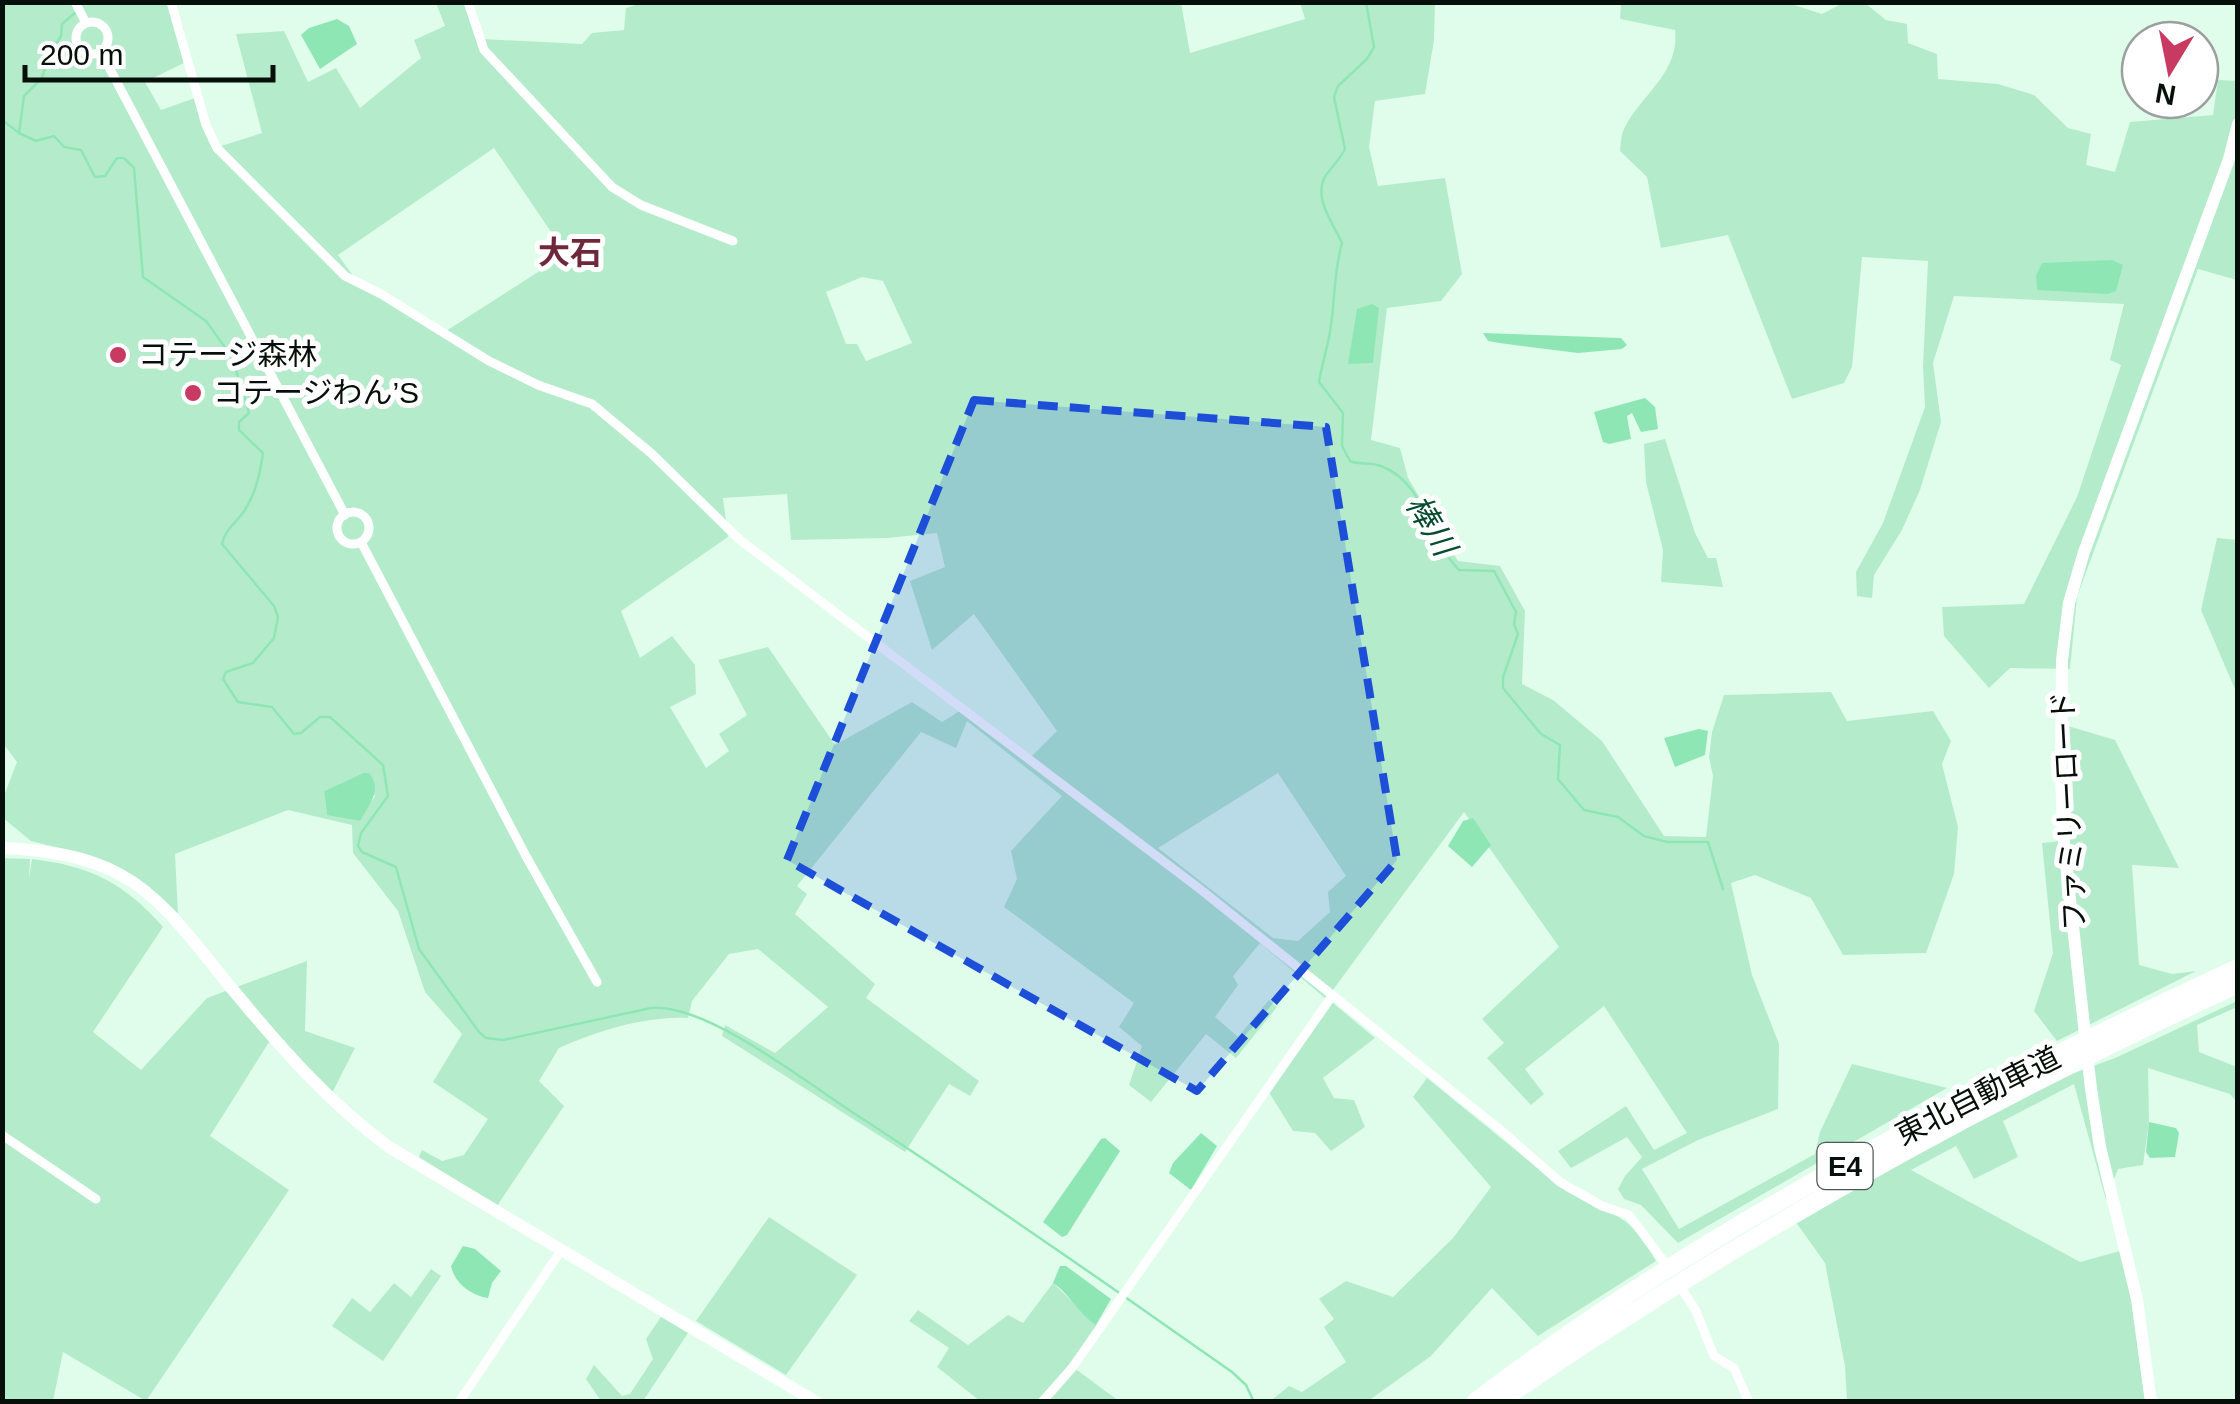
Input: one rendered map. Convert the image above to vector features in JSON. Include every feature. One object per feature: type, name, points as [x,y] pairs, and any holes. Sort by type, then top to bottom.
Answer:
[{"type":"highway","name":"東北自動車道","points":[[1475,1402],[1608,1308],[1821,1180],[2002,1082],[2238,968]]},
{"type":"highway","name":"東北自動車道","points":[[1498,1402],[1615,1321],[1799,1208],[2008,1094],[2238,984]]},
{"type":"street","points":[[76,2],[86,23]]},
{"type":"street","points":[[171,2],[210,138],[328,262],[489,361],[592,404],[652,454],[740,540],[1099,810],[1560,1182],[1602,1206],[1628,1215],[1656,1248],[1690,1300],[1714,1356],[1734,1368],[1749,1402]]},
{"type":"street","points":[[468,2],[484,50],[612,188],[640,206],[733,241]]},
{"type":"street","points":[[97,22],[106,29],[109,40],[101,52],[90,54],[78,45],[76,34],[86,23],[97,22]]},
{"type":"street","points":[[101,52],[345,515]]},
{"type":"street","name":"ファミリーロード","points":[[2151,1402],[2137,1299],[2100,1146],[2091,1089],[2064,845],[2060,778],[2062,660],[2070,603],[2091,533],[2229,159],[2238,124]]},
{"type":"street","points":[[356,513],[368,522],[368,533],[361,542],[347,543],[339,536],[337,527],[345,515],[356,513]]},
{"type":"street","points":[[361,542],[527,858],[597,982]]},
{"type":"street","points":[[2,848],[70,856],[121,875],[136,885],[168,913],[306,1077],[388,1148],[816,1402]]},
{"type":"street","points":[[1042,1402],[1072,1368],[1332,996]]},
{"type":"street","points":[[2,1135],[96,1199]]},
{"type":"street","points":[[459,1402],[562,1249]]},
{"type":"highlighted area","points":[[974,400],[1326,427],[1397,860],[1197,1091],[787,860]]},
{"type":"shaded area","points":[[3,3],[173,3],[184,30],[184,63],[145,82],[161,110],[195,98],[221,146],[262,133],[236,34],[284,31],[308,82],[336,68],[360,108],[421,58],[414,40],[445,26],[436,3],[472,3],[482,39],[582,44],[592,33],[624,30],[626,8],[641,3],[1181,3],[1190,53],[1305,19],[1300,3],[1435,3],[1434,40],[1425,94],[1375,101],[1369,147],[1378,186],[1445,178],[1462,274],[1441,301],[1387,308],[1371,440],[1400,448],[1408,478],[1458,561],[1500,566],[1525,611],[1522,684],[1553,700],[1602,741],[1664,836],[1706,837],[1713,776],[1709,757],[1712,732],[1724,695],[1831,692],[1847,721],[1933,711],[1951,741],[1942,764],[1958,827],[1954,874],[1926,953],[1843,955],[1811,898],[1755,875],[1731,883],[1752,975],[1779,1044],[1778,1109],[1698,1140],[1642,1169],[1679,1229],[1815,1154],[1820,1132],[1852,1064],[1947,1088],[1678,1243],[1641,1205],[1624,1199],[1618,1189],[1642,1157],[1627,1137],[1571,1168],[1558,1151],[1626,1106],[1654,1150],[1687,1133],[1604,1006],[1525,1069],[1544,1094],[1531,1105],[1487,1058],[1504,1043],[1482,1019],[1559,947],[1464,812],[1327,998],[1375,1038],[1323,1078],[1334,1098],[1354,1100],[1365,1127],[1331,1151],[1315,1133],[1293,1131],[1265,1086],[1326,999],[1260,943],[1233,976],[1238,985],[1215,1017],[1238,1037],[1269,1000],[1277,1007],[1236,1058],[1206,1034],[1151,1102],[1129,1085],[1142,1046],[1119,1027],[1134,1003],[1004,907],[1017,879],[1011,851],[1062,796],[967,721],[956,748],[921,732],[797,886],[807,894],[795,914],[875,984],[866,998],[979,1081],[970,1096],[949,1084],[905,1152],[722,1036],[725,1025],[775,1053],[828,1007],[758,949],[729,954],[692,1001],[688,1018],[622,1026],[559,1048],[539,1081],[564,1106],[497,1206],[419,1157],[422,1150],[442,1161],[464,1155],[488,1119],[433,1082],[462,1034],[425,992],[398,911],[353,853],[352,825],[288,810],[175,854],[178,914],[150,888],[84,854],[31,841],[3,818],[2,801],[17,762],[2,742]],"holes":[[[494,148],[566,254],[446,331],[354,277],[338,255]],[[862,277],[883,281],[912,343],[866,361],[857,344],[846,344],[826,292]],[[787,494],[791,540],[937,533],[945,567],[910,581],[932,650],[974,614],[1057,731],[1031,757],[966,707],[942,722],[912,702],[835,745],[768,647],[718,660],[747,715],[719,734],[729,751],[706,768],[670,707],[696,694],[695,665],[672,636],[640,658],[621,611],[728,537],[723,498]],[[363,773],[375,796],[360,821],[327,814],[324,791]],[[1278,773],[1346,876],[1328,892],[1330,912],[1298,941],[1273,938],[1158,848]]]},
{"type":"shaded area","points":[[1621,3],[1788,3],[1822,14],[1843,3],[1865,3],[1886,20],[1907,24],[1908,43],[1937,54],[1938,79],[1998,84],[2034,95],[2068,128],[2091,134],[2086,165],[2115,172],[2130,122],[2220,120],[2220,80],[2238,81],[2237,280],[2198,269],[2077,597],[2070,669],[2010,668],[1989,688],[1944,636],[1942,607],[2024,604],[2077,497],[2121,365],[2110,360],[2124,304],[1954,296],[1933,363],[1941,422],[1920,490],[1902,530],[1874,575],[1872,598],[1857,596],[1856,572],[1883,523],[1925,407],[1928,261],[1862,257],[1852,367],[1844,383],[1792,399],[1728,235],[1661,248],[1647,177],[1620,151],[1625,127],[1672,58],[1675,30],[1620,19]]},
{"type":"shaded area","points":[[337,19],[349,26],[357,44],[320,69],[301,35],[309,28]]},
{"type":"shaded area","points":[[2112,260],[2123,265],[2116,291],[2107,294],[2037,290],[2036,275],[2042,263]]},
{"type":"shaded area","points":[[1372,304],[1379,308],[1373,363],[1348,364],[1357,309]]},
{"type":"shaded area","points":[[1483,333],[1621,338],[1627,345],[1622,349],[1578,353],[1488,341]]},
{"type":"shaded area","points":[[1645,398],[1655,407],[1658,429],[1641,432],[1632,413],[1627,416],[1631,439],[1603,442],[1594,412]]},
{"type":"shaded area","points":[[1665,439],[1695,533],[1708,558],[1716,558],[1723,587],[1661,582],[1663,550],[1646,482],[1644,444]]},
{"type":"shaded area","points":[[2217,538],[2237,540],[2237,694],[2201,610]]},
{"type":"shaded area","points":[[2068,726],[2115,740],[2179,868],[2132,865],[2139,965],[2172,974],[2196,971],[2057,1041],[2034,1011],[2053,953],[2042,843],[2070,840]]},
{"type":"shaded area","points":[[1699,729],[1708,731],[1705,755],[1675,767],[1664,738]]},
{"type":"shaded area","points":[[369,773],[375,790],[360,821],[327,815],[324,791]]},
{"type":"shaded area","points":[[1473,818],[1491,845],[1472,867],[1448,846],[1463,821]]},
{"type":"shaded area","points":[[2,858],[30,859],[29,878],[32,859],[89,872],[120,888],[163,927],[93,1032],[141,1070],[207,998],[307,961],[305,1031],[355,1048],[332,1093],[269,1042],[210,1136],[289,1190],[146,1401],[63,1352],[53,1401],[3,1401]]},
{"type":"shaded area","points":[[2237,1001],[2237,1007],[2197,1025],[2199,1052],[2237,1067],[2237,1102],[2230,1094],[2148,1068],[2149,1122],[2143,1165],[2118,1169],[2106,1200],[2074,1084],[2003,1121],[2018,1157],[1974,1179],[1956,1146],[1911,1170],[2080,1262],[2120,1251],[2131,1297],[2145,1401],[1847,1401],[1845,1366],[1825,1263],[1795,1221],[1971,1124],[2074,1073]]},
{"type":"shaded area","points":[[1427,1078],[1566,1191],[1627,1223],[1656,1261],[1538,1336],[1492,1288],[1431,1356],[1368,1401],[1269,1402],[1289,1386],[1302,1392],[1346,1362],[1324,1327],[1334,1319],[1319,1299],[1346,1281],[1393,1297],[1453,1238],[1491,1187],[1413,1097]]},
{"type":"shaded area","points":[[2149,1122],[2176,1128],[2179,1133],[2175,1157],[2150,1158],[2146,1152]]},
{"type":"shaded area","points":[[1201,1133],[1217,1146],[1191,1190],[1169,1173],[1173,1163]]},
{"type":"shaded area","points":[[1105,1138],[1120,1151],[1067,1235],[1062,1237],[1043,1222]]},
{"type":"shaded area","points":[[769,1217],[857,1275],[786,1375],[696,1321]]},
{"type":"shaded area","points":[[463,1246],[475,1249],[501,1271],[488,1298],[465,1288],[453,1272],[451,1266]]},
{"type":"shaded area","points":[[1060,1266],[1066,1266],[1111,1299],[1096,1325],[1053,1283]]},
{"type":"shaded area","points":[[431,1269],[441,1276],[383,1361],[332,1326],[352,1298],[370,1312],[394,1283],[411,1297]]},
{"type":"shaded area","points":[[1053,1283],[1098,1326],[1070,1365],[1119,1401],[980,1401],[937,1367],[949,1348],[909,1321],[918,1310],[968,1345],[1008,1315],[1023,1323]]},
{"type":"shaded area","points":[[661,1317],[688,1333],[643,1401],[601,1401],[586,1379],[594,1365],[622,1396],[630,1394],[653,1359],[646,1339]]},
{"type":"waterway","name":"棒川","points":[[1366,2],[1374,47],[1338,86],[1334,97],[1345,149],[1326,175],[1321,192],[1325,210],[1342,243],[1319,382],[1343,413],[1342,446],[1350,461],[1381,466],[1408,485],[1459,570],[1494,571],[1516,612],[1514,624],[1518,634],[1503,688],[1541,734],[1560,745],[1558,779],[1584,810],[1618,817],[1644,836],[1667,842],[1708,842],[1723,889]]},
{"type":"waterway","points":[[75,13],[62,24],[61,36],[48,57],[42,78],[24,96],[19,133],[36,141],[54,136],[64,147],[81,150],[95,177],[105,176],[117,158],[124,158],[134,168],[143,277],[206,321],[232,357],[249,413],[239,422],[239,430],[263,453],[252,496],[222,544],[274,606],[278,617],[274,638],[253,663],[226,672],[223,679],[238,702],[272,707],[294,734],[320,717],[330,717],[383,765],[388,796],[361,833],[358,846],[362,852],[396,867],[419,949],[479,1032],[486,1038],[503,1040],[651,1008],[698,1018],[782,1064],[1118,1292]]},
{"type":"waterway","points":[[2,120],[18,132]]},
{"type":"waterway","points":[[1125,1297],[1232,1372],[1246,1385],[1254,1402]]},
{"type":"place","name":"コテージ森林","points":[[118,355]]},
{"type":"place","name":"コテージわん’S","points":[[193,393]]},
{"type":"district","name":"大石","points":[[570,253]]}]
